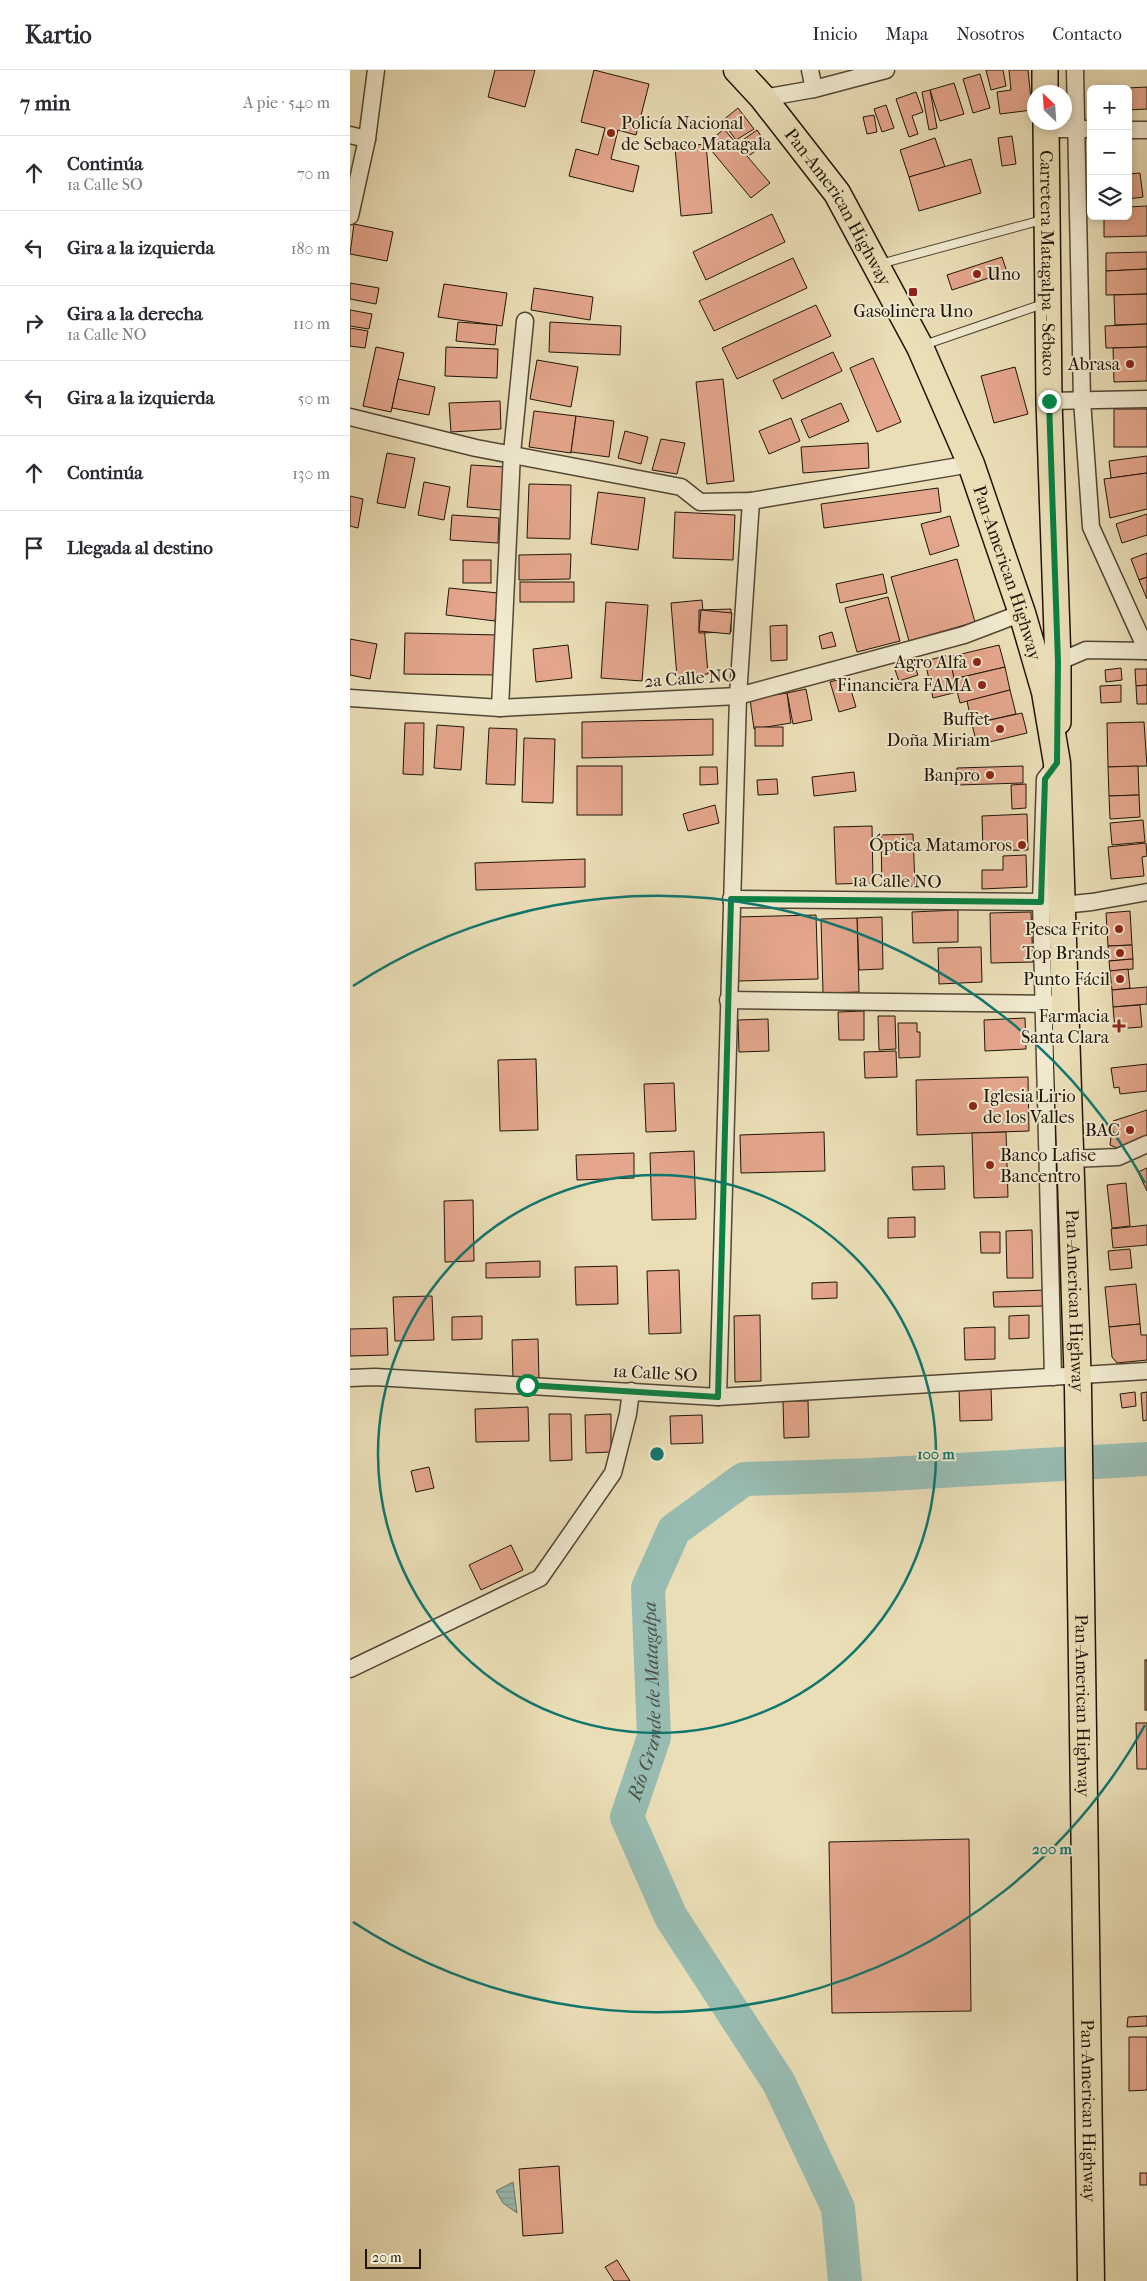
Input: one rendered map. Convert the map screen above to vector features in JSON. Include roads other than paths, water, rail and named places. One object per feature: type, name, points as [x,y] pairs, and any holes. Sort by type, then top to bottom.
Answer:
[{"type":"highway","name":"Pan-American Highway","points":[[737,70],[763,98],[837,193],[920,347],[971,464],[1022,613],[1045,692],[1057,763],[1051,904],[1054,1004],[1070,1159],[1070,1383],[1082,1552],[1091,2281]]},
{"type":"main road","points":[[1044,70],[1045,85]]},
{"type":"main road","name":"Carretera Matagalpa - Sébaco","points":[[1046,130],[1049,401],[1058,662],[1057,763]]},
{"type":"street","points":[[350,216],[367,139],[376,70]]},
{"type":"street","points":[[810,70],[814,89]]},
{"type":"street","points":[[763,98],[814,89],[886,70]]},
{"type":"street","points":[[1058,662],[1086,650],[1147,651],[1091,527],[1082,400],[1084,129],[1075,70]]},
{"type":"street","points":[[1132,130],[1147,130]]},
{"type":"street","points":[[350,135],[367,139]]},
{"type":"street","points":[[500,708],[512,453],[525,321]]},
{"type":"street","points":[[1049,401],[1147,399]]},
{"type":"street","points":[[350,417],[476,448],[512,453],[681,487],[700,502],[751,501],[971,464]]},
{"type":"street","points":[[718,1397],[738,696],[751,501]]},
{"type":"street","name":"2a Calle NO","points":[[350,698],[500,708],[738,696],[964,635],[1022,613]]},
{"type":"street","name":"1a Calle NO","points":[[731,899],[1051,904],[1147,892]]},
{"type":"street","points":[[728,1000],[1054,1004],[1070,1383]]},
{"type":"street","points":[[1070,1159],[1118,1156],[1147,1144]]},
{"type":"street","name":"1a Calle SO","points":[[350,1378],[631,1391],[718,1397],[1070,1383],[1147,1371]]},
{"type":"street","points":[[350,1669],[540,1578],[613,1473],[628,1414],[631,1391]]},
{"type":"lane","points":[[876,265],[1047,219]]},
{"type":"lane","points":[[920,347],[1048,303]]},
{"type":"water","points":[[513,2182],[517,2213],[503,2203],[496,2191]]},
{"type":"waterway","name":"Río Grande de Matagalpa","points":[[845,2281],[838,2208],[779,2083],[671,1917],[627,1817],[654,1737],[648,1588],[674,1530],[744,1479],[872,1475],[1147,1459]]},
{"type":"place","name":"Policía Nacional de Sebaco Matagala","points":[[611,133]]},
{"type":"place","name":"Uno","points":[[977,274]]},
{"type":"place","name":"Gasolinera Uno","points":[[913,292]]},
{"type":"place","name":"Abrasa","points":[[1130,364]]},
{"type":"place","name":"Agro Alfa","points":[[977,662]]},
{"type":"place","name":"Financiera FAMA","points":[[982,685]]},
{"type":"place","name":"Buffet Doña Miriam","points":[[1000,729]]},
{"type":"place","name":"Banpro","points":[[990,775]]},
{"type":"place","name":"Óptica Matamoros","points":[[1022,845]]},
{"type":"place","name":"Pesca Frito","points":[[1119,929]]},
{"type":"place","name":"Top Brands","points":[[1120,953]]},
{"type":"place","name":"Punto Fácil","points":[[1120,979]]},
{"type":"place","name":"Farmacia Santa Clara","points":[[1119,1026]]},
{"type":"place","name":"Iglesia Lirio de los Valles","points":[[973,1106]]},
{"type":"place","name":"BAC","points":[[1130,1130]]},
{"type":"place","name":"Banco Lafise Bancentro","points":[[990,1165]]}]
